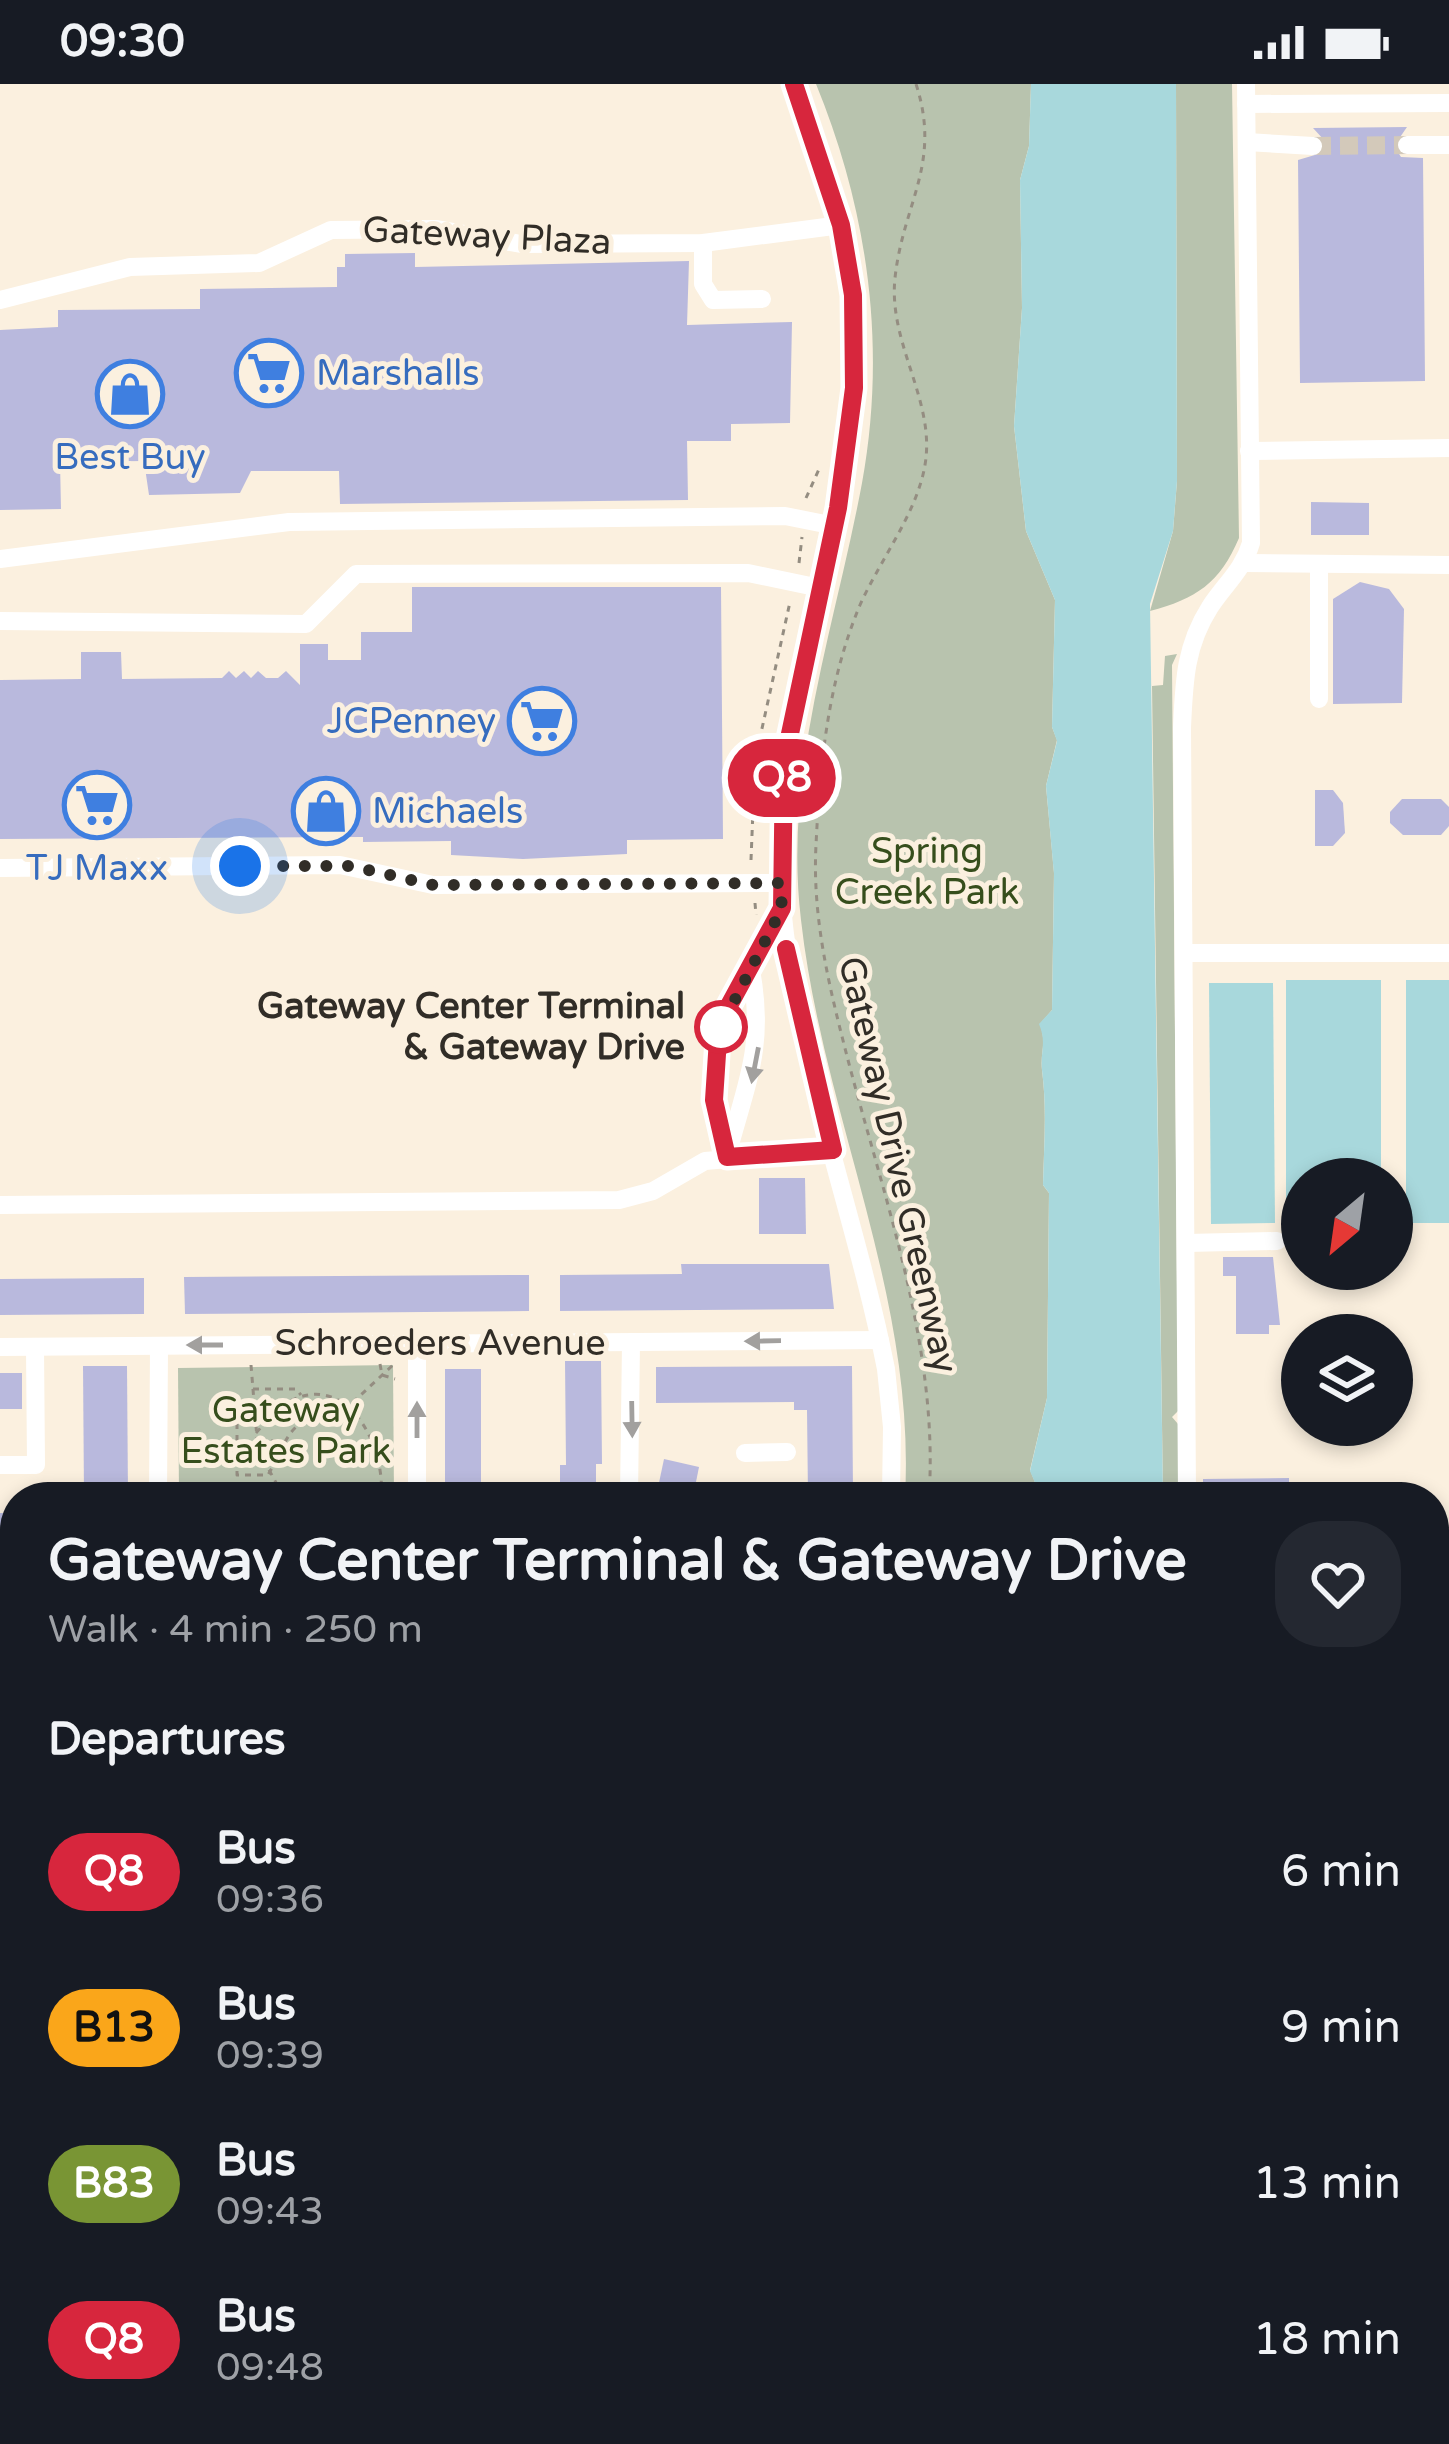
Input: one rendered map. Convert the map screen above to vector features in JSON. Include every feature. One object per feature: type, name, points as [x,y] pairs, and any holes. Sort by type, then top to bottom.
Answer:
[{"type":"street","points":[[794,84],[841,225],[853,295],[854,388],[835,526],[784,762],[780,883],[791,982],[880,1340],[892,1427],[890,1482]]},
{"type":"street","points":[[1187,1482],[1182,728],[1186,654],[1215,600],[1245,563],[1251,543],[1246,94],[1449,104]]},
{"type":"street","points":[[1246,142],[1313,146]]},
{"type":"street","points":[[1407,145],[1449,145]]},
{"type":"street","name":"Gateway Plaza","points":[[0,300],[130,267],[259,263],[331,230],[437,229],[521,244],[703,243],[841,225]]},
{"type":"street","points":[[703,243],[703,284],[713,300],[762,299]]},
{"type":"street","points":[[1250,451],[1449,448]]},
{"type":"street","points":[[0,559],[289,522],[785,516],[835,526]]},
{"type":"street","points":[[1245,563],[1319,568],[1449,565]]},
{"type":"street","points":[[1319,568],[1319,699]]},
{"type":"street","points":[[0,621],[306,624],[356,574],[748,573],[820,588]]},
{"type":"street","points":[[0,868],[340,865],[433,885],[780,883]]},
{"type":"street","points":[[727,1157],[714,1100],[718,1039],[726,1011],[782,908]]},
{"type":"street","points":[[1185,953],[1449,953]]},
{"type":"street","points":[[727,1157],[757,1056],[759,1018],[752,970]]},
{"type":"street","points":[[0,1205],[619,1200],[653,1191],[695,1164],[727,1157],[833,1150]]},
{"type":"street","points":[[1187,1244],[1277,1241]]},
{"type":"street","name":"Schroeders Avenue","points":[[0,1347],[880,1340]]},
{"type":"street","points":[[628,1482],[631,1342]]},
{"type":"street","points":[[417,1343],[417,1482]]},
{"type":"street","points":[[158,1482],[159,1346]]},
{"type":"street","points":[[0,1465],[36,1465],[35,1347]]},
{"type":"street","points":[[745,1453],[787,1452]]},
{"type":"path","name":"Gateway Drive Greenway","points":[[916,84],[927,124],[927,158],[903,235],[894,295],[904,360],[926,422],[926,460],[921,482],[875,571],[844,650],[825,728],[815,850],[828,982],[918,1335],[932,1445],[930,1482]]},
{"type":"path","points":[[805,500],[815,488],[820,467]]},
{"type":"path","points":[[799,565],[802,536]]},
{"type":"path","points":[[752,860],[755,760],[791,597]]},
{"type":"path","points":[[380,1364],[382,1376]]},
{"type":"path","points":[[265,1482],[280,1442],[302,1420],[336,1418],[395,1364]]},
{"type":"path","points":[[251,1365],[256,1441],[273,1482]]},
{"type":"path","points":[[382,1376],[395,1379]]},
{"type":"path","points":[[251,1390],[296,1389],[302,1396]]},
{"type":"path","points":[[256,1433],[274,1412],[302,1396],[327,1396],[349,1406],[375,1444],[379,1482]]},
{"type":"path","points":[[251,1413],[237,1412],[237,1475],[269,1477]]},
{"type":"path","points":[[256,1441],[280,1442]]},
{"type":"green space","name":"Spring Creek Park","points":[[816,84],[1031,84],[1029,146],[1020,180],[1022,308],[1014,426],[1026,531],[1055,600],[1052,727],[1057,740],[1046,786],[1054,873],[1052,1010],[1040,1024],[1043,1185],[1049,1193],[1047,1398],[1030,1470],[1035,1482],[905,1482],[905,1422],[883,1277],[828,1064],[801,920],[797,864],[805,754],[862,483],[873,381],[868,280],[849,181]]},
{"type":"green space","points":[[1176,84],[1232,84],[1239,538],[1224,567],[1205,587],[1150,611],[1173,531],[1177,481]]},
{"type":"green space","points":[[1177,654],[1172,665],[1178,1411],[1172,1417],[1178,1424],[1179,1482],[1163,1482],[1152,686],[1163,685],[1165,656]]},
{"type":"green space","name":"Gateway Estates Park","points":[[393,1365],[394,1482],[179,1482],[178,1368]]},
{"type":"water","points":[[1031,84],[1176,84],[1177,481],[1173,531],[1150,604],[1163,1482],[1035,1482],[1030,1471],[1047,1398],[1049,1193],[1043,1185],[1045,1113],[1039,1024],[1052,1010],[1054,874],[1046,786],[1057,741],[1052,727],[1055,600],[1026,531],[1014,426],[1022,308],[1020,180],[1029,146]]},
{"type":"water","points":[[1286,980],[1381,980],[1381,1158],[1286,1158]]},
{"type":"water","points":[[1406,980],[1449,980],[1449,1223],[1413,1223],[1413,1158],[1406,1158]]},
{"type":"water","points":[[1209,983],[1273,983],[1275,1223],[1211,1224]]},
{"type":"building","points":[[1407,127],[1394,146],[1401,157],[1423,158],[1425,381],[1300,383],[1298,160],[1325,152],[1325,141],[1313,128]]},
{"type":"building","points":[[415,253],[415,267],[689,261],[687,325],[792,322],[790,423],[731,424],[731,441],[687,441],[688,500],[340,504],[339,471],[251,471],[240,493],[149,495],[144,461],[60,462],[61,509],[0,510],[0,330],[58,327],[58,310],[200,309],[200,289],[337,287],[337,267],[345,267],[345,254]]},
{"type":"building","points":[[1311,502],[1369,503],[1369,535],[1311,535]]},
{"type":"building","points":[[1360,582],[1389,589],[1404,609],[1402,703],[1333,704],[1333,599]]},
{"type":"building","points":[[412,587],[721,587],[723,839],[627,840],[627,854],[523,859],[451,855],[451,841],[363,842],[363,837],[0,839],[0,680],[81,679],[81,652],[121,652],[122,679],[222,678],[229,671],[236,678],[244,671],[251,678],[258,671],[266,678],[278,678],[286,671],[300,685],[300,644],[328,644],[328,660],[361,660],[361,632],[412,632]]},
{"type":"building","points":[[1315,790],[1333,790],[1343,803],[1345,833],[1333,846],[1315,846]]},
{"type":"building","points":[[1402,799],[1441,799],[1449,807],[1449,826],[1441,835],[1403,835],[1390,823],[1390,812]]},
{"type":"building","points":[[759,1178],[805,1178],[806,1234],[759,1234]]},
{"type":"building","points":[[1223,1257],[1273,1257],[1280,1325],[1269,1325],[1269,1334],[1236,1334],[1236,1276],[1223,1276]]},
{"type":"building","points":[[681,1264],[829,1264],[834,1309],[560,1311],[560,1275],[682,1274]]},
{"type":"building","points":[[529,1275],[529,1311],[185,1314],[184,1277]]},
{"type":"building","points":[[144,1278],[144,1314],[0,1315],[0,1279]]},
{"type":"building","points":[[565,1361],[601,1361],[602,1464],[596,1464],[596,1482],[560,1482],[560,1465],[566,1465]]},
{"type":"building","points":[[83,1366],[127,1366],[128,1482],[84,1482]]},
{"type":"building","points":[[852,1366],[853,1482],[808,1482],[807,1410],[794,1410],[794,1402],[656,1403],[656,1367]]},
{"type":"building","points":[[445,1369],[481,1369],[481,1482],[445,1482]]},
{"type":"building","points":[[0,1373],[22,1373],[22,1409],[0,1409]]},
{"type":"building","points":[[664,1459],[699,1467],[696,1482],[659,1482]]},
{"type":"building","points":[[1289,1478],[1289,1482],[1203,1482]]},
{"type":"tunnel","points":[[1313,146],[1407,145]]},
{"type":"bus line","name":"Q8","points":[[786,949],[833,1150],[727,1157],[714,1100],[718,1039],[726,1011],[782,908],[779,823],[784,762],[838,508],[854,388],[853,295],[841,225],[794,84]]},
{"type":"place","name":"Marshalls","points":[[269,373]]},
{"type":"place","name":"Best Buy","points":[[130,394]]},
{"type":"place","name":"JCPenney","points":[[542,721]]},
{"type":"place","name":"TJ Maxx","points":[[97,805]]},
{"type":"place","name":"Michaels","points":[[326,811]]},
{"type":"place","name":"Gateway Center Terminal & Gateway Drive","points":[[721,1027]]},
{"type":"route","points":[[240,866],[351,866],[433,885],[780,883],[782,908],[721,1027]]}]
